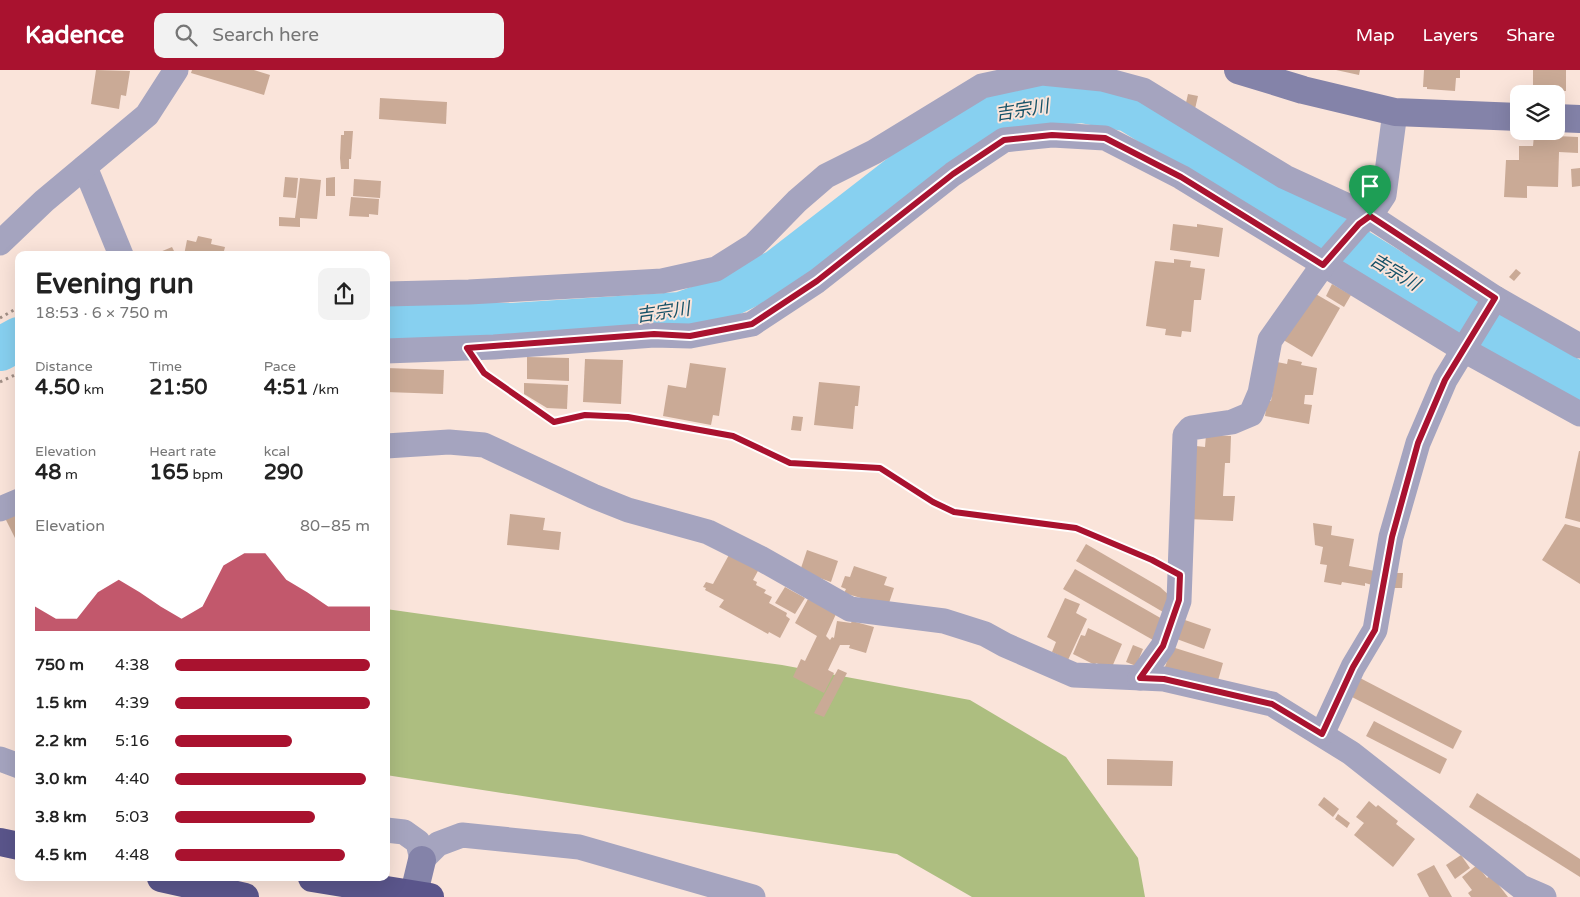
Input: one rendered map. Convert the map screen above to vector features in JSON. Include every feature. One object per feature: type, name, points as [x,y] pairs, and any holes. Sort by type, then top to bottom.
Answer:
[{"type":"highway","points":[[0,830],[15,828]]},
{"type":"highway","points":[[0,842],[15,845]]},
{"type":"highway","points":[[390,878],[426,883],[437,897]]},
{"type":"highway","points":[[174,881],[245,897]]},
{"type":"highway","points":[[331,881],[430,897]]},
{"type":"street","points":[[0,243],[44,201],[147,115],[176,70]]},
{"type":"street","points":[[1238,70],[1303,90],[1395,112],[1510,117]]},
{"type":"street","points":[[390,294],[469,292],[662,281],[716,269],[754,246],[798,201],[826,176],[874,152],[982,86],[1042,73],[1102,79],[1143,90],[1285,177],[1365,220],[1493,302],[1580,346]]},
{"type":"street","points":[[1140,678],[1163,646],[1179,600],[1185,435],[1191,428],[1232,422],[1251,414],[1260,392],[1270,340],[1326,262],[1365,220],[1384,195],[1395,112]]},
{"type":"street","points":[[1565,118],[1580,119]]},
{"type":"street","points":[[390,351],[467,348],[654,334],[690,336],[752,324],[817,281],[953,174],[1004,140],[1052,135],[1105,138],[1181,177],[1580,414]]},
{"type":"street","points":[[85,167],[119,251]]},
{"type":"street","points":[[1322,734],[1353,667],[1375,630],[1392,537],[1418,443],[1445,380],[1493,302]]},
{"type":"street","points":[[390,446],[449,442],[484,445],[593,496],[628,510],[708,532],[760,558],[850,609],[944,621],[985,634],[1005,645],[1074,675],[1164,679],[1272,704],[1350,753],[1521,887],[1544,897]]},
{"type":"street","points":[[0,508],[15,502]]},
{"type":"street","points":[[0,759],[15,765]]},
{"type":"street","points":[[390,830],[404,832],[418,842],[422,860],[413,897]]},
{"type":"street","points":[[422,860],[438,844],[462,836],[579,847],[753,897]]},
{"type":"path","points":[[0,318],[15,309]]},
{"type":"path","points":[[467,348],[484,373],[554,422],[585,415],[628,417],[733,436],[790,463],[880,468],[933,502],[954,512],[1076,528],[1152,560],[1180,575]]},
{"type":"path","points":[[0,382],[15,375]]},
{"type":"green space","points":[[390,610],[782,665],[970,700],[1066,757],[1138,858],[1145,897],[972,897],[897,854],[390,776]]},
{"type":"building","points":[[96,70],[130,71],[126,96],[121,95],[119,109],[91,104]]},
{"type":"building","points":[[192,70],[254,70],[270,75],[264,95],[191,73]]},
{"type":"building","points":[[1336,70],[1360,70],[1359,75]]},
{"type":"building","points":[[1424,70],[1460,70],[1460,78],[1456,78],[1455,91],[1423,87]]},
{"type":"building","points":[[1533,70],[1566,70],[1566,91],[1565,85],[1533,85]]},
{"type":"building","points":[[1188,94],[1198,96],[1195,109],[1185,107]]},
{"type":"building","points":[[380,98],[447,102],[446,124],[379,119]]},
{"type":"building","points":[[344,131],[353,131],[349,169],[341,169],[341,135],[344,135]]},
{"type":"building","points":[[1565,136],[1578,137],[1578,153],[1559,152],[1558,187],[1527,186],[1527,198],[1504,197],[1506,160],[1519,160],[1519,146],[1533,146],[1534,140],[1565,140]]},
{"type":"building","points":[[1580,168],[1580,186],[1572,187],[1571,169]]},
{"type":"building","points":[[285,177],[298,178],[296,198],[283,197]]},
{"type":"building","points":[[335,177],[335,196],[326,196],[326,178]]},
{"type":"building","points":[[300,178],[321,180],[317,219],[300,218],[300,227],[279,226],[279,217],[295,218]]},
{"type":"building","points":[[354,179],[381,181],[380,198],[353,196]]},
{"type":"building","points":[[351,197],[379,199],[378,215],[369,214],[369,217],[349,216]]},
{"type":"building","points":[[1173,224],[1197,227],[1197,224],[1223,228],[1219,257],[1170,250]]},
{"type":"building","points":[[198,236],[212,239],[211,244],[225,247],[224,251],[185,251],[187,240],[196,242]]},
{"type":"building","points":[[172,247],[174,251],[162,251]]},
{"type":"building","points":[[1174,259],[1191,261],[1190,267],[1205,269],[1201,300],[1194,300],[1191,332],[1182,331],[1181,337],[1165,335],[1166,329],[1146,326],[1155,261],[1174,263]]},
{"type":"building","points":[[1516,269],[1521,273],[1514,281],[1509,277]]},
{"type":"building","points":[[1332,284],[1351,295],[1344,307],[1326,296]]},
{"type":"building","points":[[1314,293],[1340,308],[1312,357],[1280,338]]},
{"type":"building","points":[[527,357],[569,358],[569,381],[527,379]]},
{"type":"building","points":[[585,359],[623,360],[621,404],[583,402]]},
{"type":"building","points":[[1288,359],[1302,362],[1301,365],[1317,368],[1313,395],[1305,395],[1304,404],[1312,405],[1309,424],[1265,416],[1267,401],[1271,401],[1277,362],[1287,364]]},
{"type":"building","points":[[690,363],[726,368],[719,416],[713,415],[711,425],[663,416],[668,385],[686,388]]},
{"type":"building","points":[[390,368],[444,370],[443,394],[390,392]]},
{"type":"building","points":[[819,382],[860,386],[858,406],[855,406],[853,429],[814,425]]},
{"type":"building","points":[[524,383],[568,385],[567,409],[547,408],[524,394]]},
{"type":"building","points":[[793,416],[803,417],[801,431],[791,430]]},
{"type":"building","points":[[1206,435],[1231,436],[1230,463],[1225,463],[1223,496],[1235,496],[1233,521],[1188,519],[1196,446],[1205,447]]},
{"type":"building","points":[[1580,451],[1580,522],[1565,518]]},
{"type":"building","points":[[15,513],[15,538],[5,518]]},
{"type":"building","points":[[510,514],[545,518],[543,530],[561,532],[559,550],[507,545]]},
{"type":"building","points":[[1313,523],[1332,526],[1331,535],[1354,539],[1349,566],[1375,571],[1372,585],[1365,583],[1365,586],[1342,582],[1341,585],[1324,582],[1327,565],[1320,564],[1323,547],[1315,545]]},
{"type":"building","points":[[1565,524],[1580,528],[1580,584],[1542,560]]},
{"type":"building","points":[[1086,544],[1160,587],[1171,597],[1163,612],[1076,561]]},
{"type":"building","points":[[807,550],[838,561],[831,582],[800,571]]},
{"type":"building","points":[[730,553],[759,569],[753,580],[757,582],[756,585],[766,590],[764,593],[772,597],[769,603],[787,613],[786,616],[790,619],[780,638],[769,632],[768,634],[719,607],[724,600],[703,587],[706,582],[713,584]]},
{"type":"building","points":[[854,566],[887,577],[884,585],[894,588],[888,606],[844,593],[846,589],[841,587],[845,576],[850,577]]},
{"type":"building","points":[[1075,569],[1164,620],[1153,640],[1063,589]]},
{"type":"building","points":[[1396,573],[1403,573],[1402,588],[1394,588]]},
{"type":"building","points":[[785,587],[805,598],[795,614],[775,603]]},
{"type":"building","points":[[1065,598],[1080,604],[1076,613],[1087,619],[1068,660],[1052,652],[1056,642],[1047,637]]},
{"type":"building","points":[[808,599],[836,614],[826,636],[830,640],[832,637],[834,638],[837,621],[851,623],[852,621],[874,627],[866,653],[849,648],[850,645],[840,645],[828,670],[834,673],[824,693],[793,677],[801,659],[805,661],[817,636],[795,623]]},
{"type":"building","points":[[1182,619],[1211,629],[1204,649],[1174,638]]},
{"type":"building","points":[[1088,628],[1122,644],[1112,667],[1096,663],[1095,665],[1073,654],[1081,635],[1085,636]]},
{"type":"building","points":[[1133,645],[1143,649],[1136,666],[1126,662]]},
{"type":"building","points":[[1172,647],[1223,663],[1217,684],[1165,667]]},
{"type":"building","points":[[838,669],[847,673],[824,717],[814,713]]},
{"type":"building","points":[[1360,678],[1462,731],[1453,749],[1350,696]]},
{"type":"building","points":[[1374,721],[1447,759],[1440,774],[1366,736]]},
{"type":"building","points":[[1107,759],[1173,761],[1172,786],[1107,785]]},
{"type":"building","points":[[1477,793],[1580,859],[1580,877],[1469,807]]},
{"type":"building","points":[[1324,797],[1339,809],[1333,817],[1318,805]]},
{"type":"building","points":[[1369,801],[1376,807],[1378,805],[1398,821],[1396,824],[1415,839],[1393,867],[1354,835],[1364,823],[1356,817]]},
{"type":"building","points":[[1338,814],[1350,823],[1347,828],[1335,819]]},
{"type":"building","points":[[1461,855],[1470,868],[1455,879],[1446,865]]},
{"type":"building","points":[[1434,865],[1452,897],[1429,897],[1417,874]]},
{"type":"building","points":[[1477,865],[1487,878],[1491,875],[1508,897],[1471,897],[1468,893],[1472,890],[1462,877]]},
{"type":"waterway","name":"吉宗川","points":[[390,322],[512,325],[681,314],[717,301],[778,271],[933,151],[991,113],[1038,105],[1082,101],[1129,110],[1531,357],[1580,385]]},
{"type":"waterway","name":"吉宗川","points":[[0,349],[15,341]]},
{"type":"route","points":[[1052,135],[1105,138],[1181,177],[1323,265],[1359,224],[1370,216],[1495,298],[1445,380],[1418,443],[1392,537],[1375,630],[1353,667],[1322,734],[1272,704],[1164,679],[1140,678],[1163,646],[1179,600],[1180,575],[1152,560],[1076,528],[954,512],[933,502],[880,468],[790,463],[733,436],[628,417],[585,415],[554,422],[484,373],[467,348],[654,334],[690,336],[752,324],[817,281],[953,174],[1004,140],[1052,135]]}]
